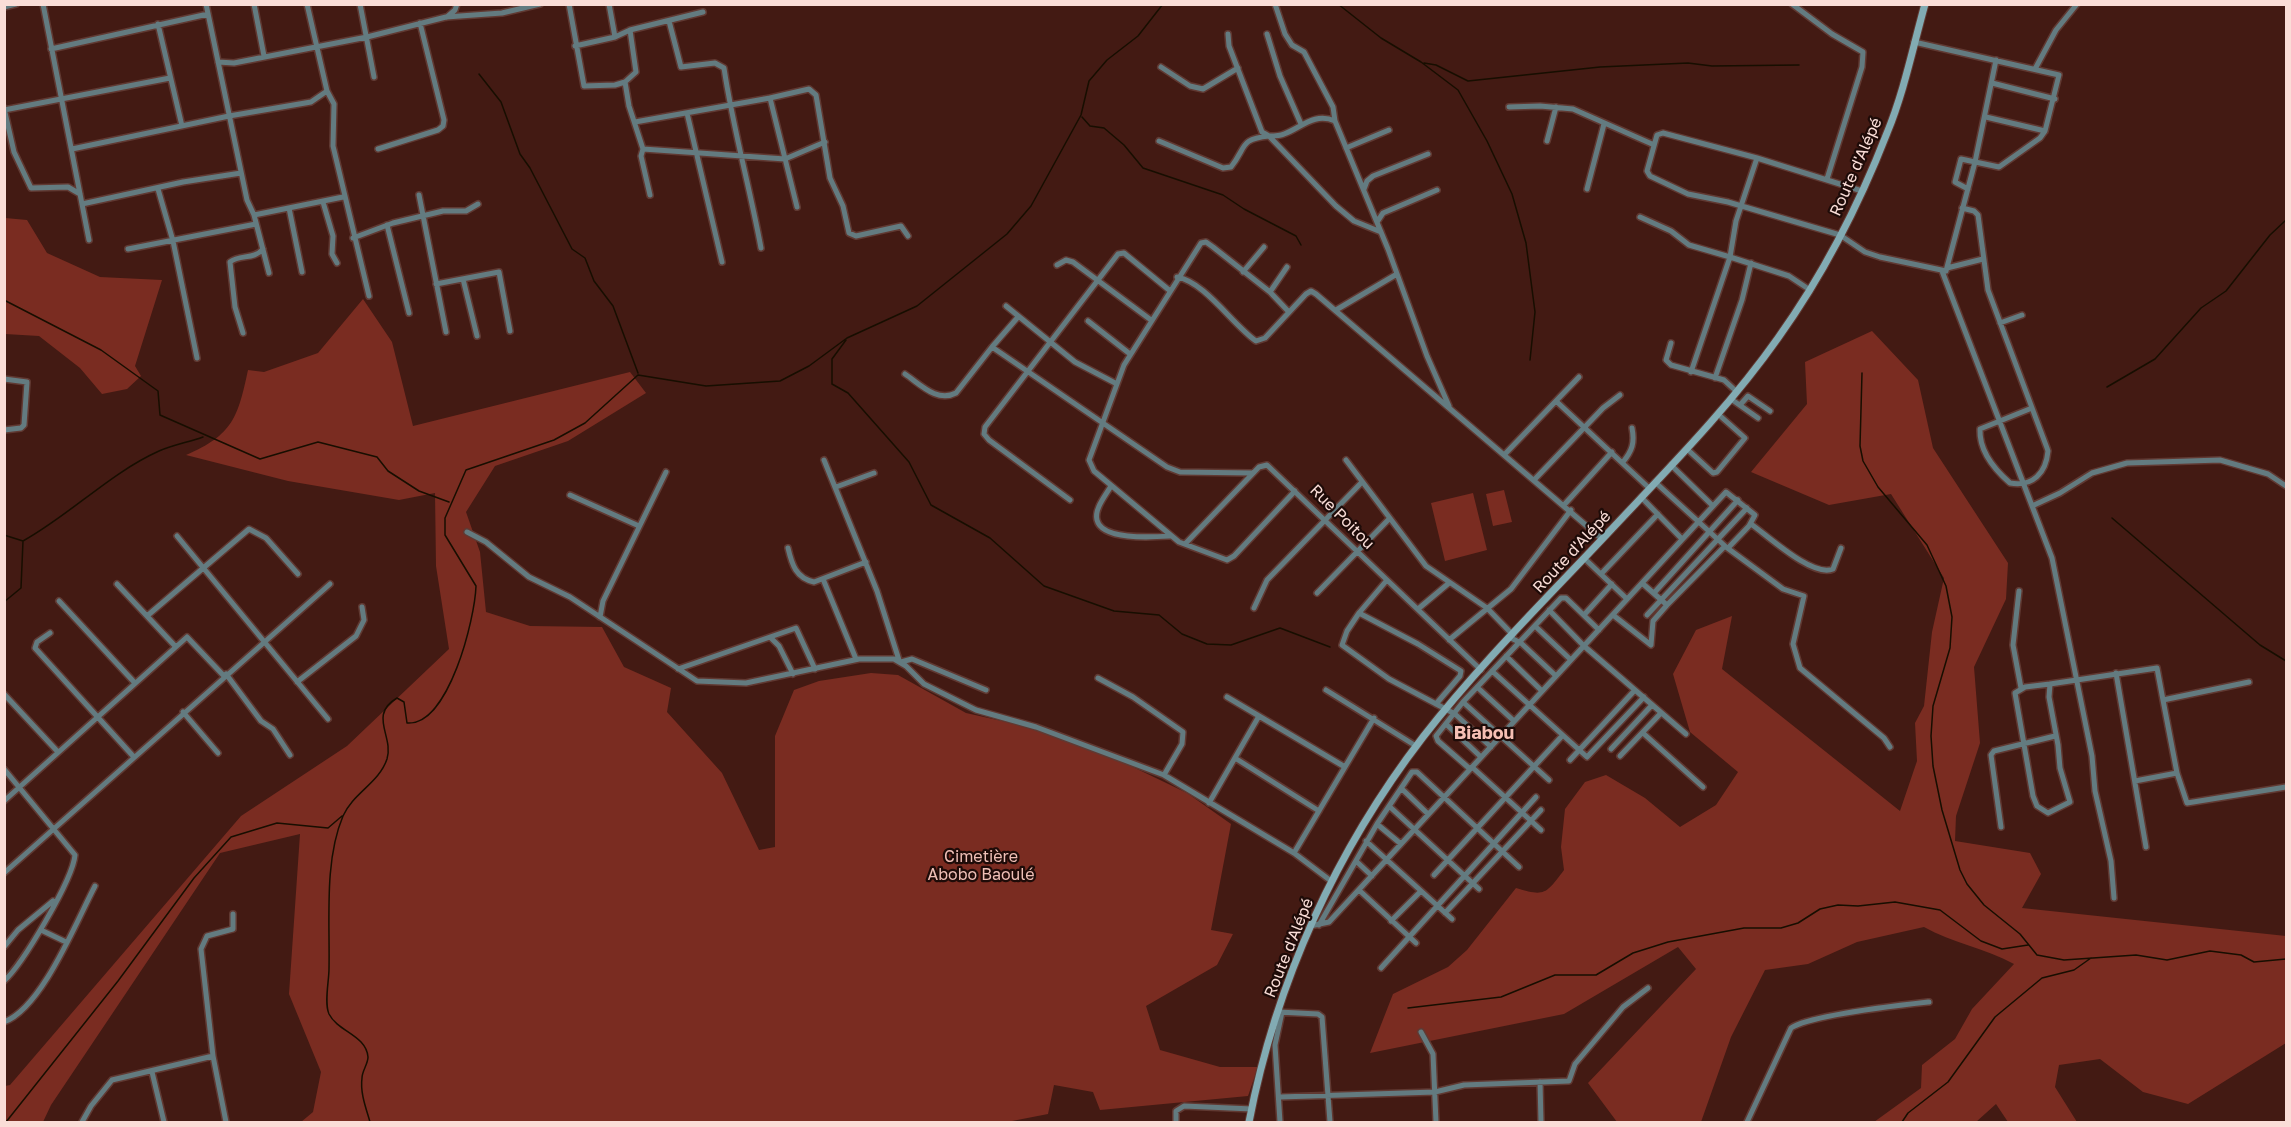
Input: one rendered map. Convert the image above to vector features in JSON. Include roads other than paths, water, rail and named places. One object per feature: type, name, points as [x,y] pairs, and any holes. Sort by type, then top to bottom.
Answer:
[{"type":"main road","name":"Route d'Alépé","points":[[1250,1122],[1259,1073],[1310,926],[1331,881],[1384,792],[1445,709],[1737,392],[1810,290],[1862,191],[1888,130],[1925,4]]},
{"type":"street","points":[[4,7],[16,4]]},
{"type":"street","points":[[43,4],[89,240]]},
{"type":"street","points":[[206,4],[241,173],[269,273]]},
{"type":"street","points":[[254,4],[264,56]]},
{"type":"street","points":[[307,4],[327,91],[334,104],[333,146],[343,197],[369,296]]},
{"type":"street","points":[[360,4],[374,77]]},
{"type":"street","points":[[446,17],[457,4]]},
{"type":"street","points":[[218,62],[234,63],[367,37],[446,17],[540,4]]},
{"type":"street","points":[[569,4],[584,86],[615,85],[625,82],[636,72],[630,30]]},
{"type":"street","points":[[609,4],[615,37]]},
{"type":"street","points":[[1275,4],[1285,34],[1292,45],[1304,52],[1333,107],[1335,121],[1381,232],[1427,356],[1450,407]]},
{"type":"street","points":[[1792,4],[1832,34],[1863,52],[1862,67],[1827,179]]},
{"type":"street","points":[[2035,69],[2056,30],[2077,4]]},
{"type":"street","points":[[575,46],[703,12]]},
{"type":"street","points":[[51,49],[208,14]]},
{"type":"street","points":[[669,21],[678,64],[686,67],[720,64],[724,68],[740,156],[750,188],[761,248]]},
{"type":"street","points":[[378,149],[438,130],[443,126],[444,120],[420,23]]},
{"type":"street","points":[[158,24],[182,126]]},
{"type":"street","points":[[1228,33],[1257,123],[1336,206],[1354,221],[1381,232]]},
{"type":"street","points":[[1267,34],[1280,75],[1301,124]]},
{"type":"street","points":[[1914,42],[2059,75],[2055,99],[2045,131],[2032,145],[2005,165],[1993,168],[1960,160],[1955,182],[1968,189]]},
{"type":"street","points":[[1996,60],[1975,162],[1944,270],[2052,558],[2092,756],[2096,798],[2111,861],[2114,898]]},
{"type":"street","points":[[1161,67],[1190,86],[1203,89],[1238,68]]},
{"type":"street","points":[[80,194],[68,187],[31,188],[14,152],[5,109],[170,78]]},
{"type":"street","points":[[625,82],[643,149],[641,156],[650,195]]},
{"type":"street","points":[[1992,83],[2055,99]]},
{"type":"street","points":[[635,122],[809,89],[814,92],[818,100],[830,178],[843,206],[849,233],[856,236],[901,226],[908,236]]},
{"type":"street","points":[[72,149],[229,116],[311,102],[327,91]]},
{"type":"street","points":[[770,98],[797,207]]},
{"type":"street","points":[[1509,107],[1574,109],[1652,144]]},
{"type":"street","points":[[1547,141],[1556,107]]},
{"type":"street","points":[[687,113],[722,262]]},
{"type":"street","points":[[1986,117],[2045,131]]},
{"type":"street","points":[[1160,141],[1223,168],[1231,167],[1246,142],[1254,137],[1284,135],[1301,124],[1329,118],[1335,121]]},
{"type":"street","points":[[1587,189],[1604,124]]},
{"type":"street","points":[[1346,148],[1389,130]]},
{"type":"street","points":[[1862,191],[1757,158],[1668,134],[1657,135],[1652,144],[1647,171],[1650,176],[1688,194],[1840,235],[1865,252],[1944,270],[1983,259]]},
{"type":"street","points":[[643,149],[785,159],[825,142]]},
{"type":"street","points":[[1364,189],[1367,181],[1373,176],[1428,154]]},
{"type":"street","points":[[1690,372],[1730,257],[1734,230],[1757,158]]},
{"type":"street","points":[[82,204],[183,182],[241,173]]},
{"type":"street","points":[[158,189],[173,241],[197,358]]},
{"type":"street","points":[[1377,222],[1383,213],[1437,190]]},
{"type":"street","points":[[419,195],[446,332]]},
{"type":"street","points":[[254,216],[343,197]]},
{"type":"street","points":[[323,202],[333,236],[332,254],[337,263]]},
{"type":"street","points":[[353,238],[387,225],[447,210],[466,211],[478,204]]},
{"type":"street","points":[[289,208],[302,272]]},
{"type":"street","points":[[1962,208],[1974,211],[1978,215],[1988,290],[2032,408],[2048,454],[2041,476],[2023,484],[2010,483],[1993,467],[1981,439],[1980,429],[2032,408]]},
{"type":"street","points":[[1640,217],[1671,231],[1689,245],[1789,276],[1810,290]]},
{"type":"street","points":[[128,249],[256,224]]},
{"type":"street","points":[[387,225],[409,313]]},
{"type":"street","points":[[1288,310],[1270,292],[1206,242],[1196,248],[1130,354],[1089,460],[1094,471],[1171,536],[1185,544],[1227,560],[1234,556],[1295,490]]},
{"type":"street","points":[[1243,272],[1264,247]]},
{"type":"street","points":[[243,333],[235,307],[230,262],[237,258],[256,255],[263,249]]},
{"type":"street","points":[[1070,500],[988,440],[984,434],[985,427],[1121,252],[1169,290]]},
{"type":"street","points":[[1057,265],[1066,260],[1073,262],[1151,320]]},
{"type":"street","points":[[1715,378],[1742,300],[1751,263]]},
{"type":"street","points":[[1270,292],[1287,267]]},
{"type":"street","points":[[436,285],[499,272],[510,331]]},
{"type":"street","points":[[1336,310],[1397,274]]},
{"type":"street","points":[[1178,277],[1205,293],[1243,332],[1256,341],[1265,338],[1288,310],[1311,291],[1535,479],[1602,539]]},
{"type":"street","points":[[463,279],[477,336]]},
{"type":"street","points":[[1006,306],[1076,362],[1117,384]]},
{"type":"street","points":[[2000,322],[2022,315]]},
{"type":"street","points":[[904,374],[938,397],[950,397],[956,393],[1018,316]]},
{"type":"street","points":[[1088,321],[1130,354]]},
{"type":"street","points":[[1671,343],[1666,360],[1671,365],[1726,381],[1737,392]]},
{"type":"street","points":[[992,347],[1167,466],[1180,472],[1252,473]]},
{"type":"street","points":[[1505,454],[1580,376]]},
{"type":"street","points":[[4,379],[27,382],[24,425],[21,428],[4,430]]},
{"type":"street","points":[[1535,479],[1584,426],[1620,394]]},
{"type":"street","points":[[1740,405],[1748,396],[1770,411]]},
{"type":"street","points":[[1731,399],[1758,418]]},
{"type":"street","points":[[1556,401],[1649,488]]},
{"type":"street","points":[[1686,449],[1713,473],[1717,472],[1745,438],[1718,414]]},
{"type":"street","points":[[1623,462],[1632,448],[1634,439],[1632,428]]},
{"type":"street","points":[[1564,505],[1612,452]]},
{"type":"street","points":[[824,460],[866,562],[900,661],[924,684],[976,710],[1036,727],[1164,775],[1294,853],[1331,881]]},
{"type":"street","points":[[1346,460],[1426,566],[1487,608],[1512,637],[1556,676]]},
{"type":"street","points":[[2032,506],[2060,493],[2092,473],[2127,463],[2220,460],[2268,474],[2286,486]]},
{"type":"street","name":"Rue Poitou","points":[[1252,473],[1263,464],[1267,465],[1481,670]]},
{"type":"street","points":[[1671,465],[1713,506]]},
{"type":"street","points":[[600,617],[603,602],[666,472]]},
{"type":"street","points":[[836,487],[874,473]]},
{"type":"street","points":[[1185,544],[1252,473]]},
{"type":"street","points":[[1254,608],[1267,580],[1326,522],[1362,482]]},
{"type":"street","points":[[1655,482],[1726,547],[1783,589],[1804,597],[1793,639],[1794,654],[1800,668],[1884,738],[1890,747]]},
{"type":"street","points":[[1111,486],[1097,511],[1097,521],[1102,528],[1133,538],[1171,536]]},
{"type":"street","points":[[1310,926],[1329,922],[1726,492],[1755,515],[1751,524],[1653,621],[1651,645],[1613,615]]},
{"type":"street","points":[[570,495],[639,526]]},
{"type":"street","points":[[1641,497],[1682,539]]},
{"type":"street","points":[[1654,593],[1738,500]]},
{"type":"street","points":[[1647,615],[1747,508]]},
{"type":"street","points":[[1449,640],[1511,589],[1571,510]]},
{"type":"street","points":[[1601,574],[1658,514]]},
{"type":"street","points":[[1317,593],[1356,550],[1389,519]]},
{"type":"street","points":[[1751,524],[1801,561],[1822,571],[1833,569],[1841,548]]},
{"type":"street","points":[[147,616],[244,531],[252,529],[266,538],[298,574]]},
{"type":"street","points":[[467,532],[486,542],[529,577],[570,597],[697,681],[746,683],[856,659],[900,661],[912,658],[986,690]]},
{"type":"street","points":[[177,536],[262,642],[328,719]]},
{"type":"street","points":[[788,548],[793,569],[807,580],[823,579],[866,562]]},
{"type":"street","points":[[1585,559],[1627,599]]},
{"type":"street","points":[[823,579],[856,659]]},
{"type":"street","points":[[1387,580],[1359,613],[1344,636],[1342,645],[1389,679],[1455,714],[1491,747]]},
{"type":"street","points":[[1418,609],[1449,583]]},
{"type":"street","points":[[1642,583],[1667,605]]},
{"type":"street","points":[[117,584],[175,646]]},
{"type":"street","points":[[4,873],[133,756],[330,584]]},
{"type":"street","points":[[1584,615],[1612,584]]},
{"type":"street","points":[[2019,591],[2013,645],[2021,688]]},
{"type":"street","points":[[1541,830],[1436,738],[1463,702],[1521,643],[1559,598],[1564,597],[1599,630]]},
{"type":"street","points":[[58,601],[134,682]]},
{"type":"street","points":[[297,682],[356,636],[364,620],[362,606]]},
{"type":"street","points":[[1549,610],[1584,646],[1686,734]]},
{"type":"street","points":[[1359,613],[1418,644],[1461,671],[1461,676],[1436,704]]},
{"type":"street","points":[[1535,626],[1571,660]]},
{"type":"street","points":[[678,669],[796,628],[815,669]]},
{"type":"street","points":[[50,633],[37,642],[35,648],[133,756]]},
{"type":"street","points":[[4,801],[134,682],[187,637],[225,675],[261,721],[273,729],[290,755]]},
{"type":"street","points":[[771,638],[779,646],[793,674]]},
{"type":"street","points":[[1506,656],[1542,691]]},
{"type":"street","points":[[2050,684],[2049,698],[2060,768],[2070,802],[2068,806],[2048,813],[2037,806],[2033,796],[2015,693],[2021,688],[2157,668],[2177,773],[2187,802],[2286,786]]},
{"type":"street","points":[[1492,671],[1585,757],[1589,756],[1644,697]]},
{"type":"street","points":[[2116,674],[2146,847]]},
{"type":"street","points":[[1098,678],[1133,697],[1183,732],[1182,744],[1164,775]]},
{"type":"street","points":[[2163,700],[2249,682]]},
{"type":"street","points":[[1478,687],[1514,721]]},
{"type":"street","points":[[1326,690],[1416,746]]},
{"type":"street","points":[[1570,760],[1635,690]]},
{"type":"street","points":[[4,693],[58,752]]},
{"type":"street","points":[[1227,697],[1345,767]]},
{"type":"street","points":[[1463,702],[1549,780]]},
{"type":"street","points":[[1611,749],[1652,705]]},
{"type":"street","points":[[183,712],[218,753]]},
{"type":"street","points":[[1620,756],[1661,713]]},
{"type":"street","points":[[1209,803],[1259,716]]},
{"type":"street","points":[[1294,853],[1374,718]]},
{"type":"street","points":[[1446,724],[1481,757]]},
{"type":"street","points":[[1643,733],[1703,787]]},
{"type":"street","points":[[1434,875],[1534,766],[1552,750],[1562,736]]},
{"type":"street","points":[[2001,827],[1991,755],[1994,751],[2055,736]]},
{"type":"street","points":[[1235,758],[1319,811]]},
{"type":"street","points":[[4,769],[18,789],[54,827],[75,855],[41,930],[16,971],[4,981]]},
{"type":"street","points":[[1319,925],[1377,824],[1415,771],[1519,867]]},
{"type":"street","points":[[2135,781],[2177,773]]},
{"type":"street","points":[[1401,788],[1428,814]]},
{"type":"street","points":[[1381,968],[1536,797]]},
{"type":"street","points":[[1389,806],[1479,889]]},
{"type":"street","points":[[1445,913],[1541,810]]},
{"type":"street","points":[[1377,824],[1401,844]]},
{"type":"street","points":[[1366,842],[1452,919]]},
{"type":"street","points":[[1356,861],[1372,876]]},
{"type":"street","points":[[4,1022],[35,997],[48,979],[95,886]]},
{"type":"street","points":[[1359,890],[1416,943]]},
{"type":"street","points":[[1391,921],[1420,891]]},
{"type":"street","points":[[4,946],[18,930],[56,899]]},
{"type":"street","points":[[226,1122],[213,1056],[201,949],[207,936],[230,932],[233,929],[232,914]]},
{"type":"street","points":[[41,930],[66,942]]},
{"type":"street","points":[[1280,1097],[1435,1092],[1464,1085],[1571,1079],[1575,1064],[1623,1007],[1648,988]]},
{"type":"street","points":[[1747,1122],[1791,1028],[1797,1024],[1929,1002]]},
{"type":"street","points":[[1280,1122],[1275,1045],[1280,1012],[1322,1016],[1330,1122]]},
{"type":"street","points":[[1421,1032],[1433,1054],[1437,1122]]},
{"type":"street","points":[[82,1122],[91,1106],[112,1080],[213,1056]]},
{"type":"street","points":[[152,1072],[164,1122]]},
{"type":"street","points":[[1540,1082],[1541,1122]]},
{"type":"street","points":[[1176,1122],[1176,1111],[1184,1106],[1252,1109]]},
{"type":"waterway","points":[[370,1122],[362,1089],[362,1075],[368,1060],[366,1050],[357,1038],[333,1020],[328,1009],[330,872],[337,834],[347,808],[378,775],[387,759],[384,711],[397,698],[404,702],[407,723],[422,719],[435,707],[457,668],[471,621],[476,586],[445,535],[445,518],[466,470],[554,440],[585,423],[638,375],[706,386],[780,381],[809,366],[847,338],[917,306],[1007,234],[1031,206],[1081,115],[1089,81],[1107,60],[1138,36],[1163,4]]},
{"type":"waterway","points":[[1338,4],[1381,38],[1421,62],[1458,90],[1487,141],[1512,194],[1526,243],[1535,312],[1530,360]]},
{"type":"waterway","points":[[1424,63],[1436,65],[1468,81],[1600,67],[1688,63],[1712,66],[1799,65]]},
{"type":"waterway","points":[[479,74],[501,102],[520,154],[530,168],[572,249],[585,258],[594,281],[613,306],[638,373]]},
{"type":"waterway","points":[[1082,117],[1090,126],[1104,128],[1124,145],[1143,168],[1223,195],[1244,209],[1296,236],[1301,245]]},
{"type":"waterway","points":[[2107,387],[2155,359],[2201,308],[2226,291],[2270,235],[2286,220]]},
{"type":"waterway","points":[[4,300],[101,350],[158,391],[160,415],[260,459],[318,442],[377,457],[388,471],[419,491],[449,502]]},
{"type":"waterway","points":[[846,340],[832,359],[832,384],[848,393],[909,462],[931,505],[990,538],[1044,586],[1114,611],[1159,615],[1182,634],[1207,644],[1231,645],[1280,628],[1330,647]]},
{"type":"waterway","points":[[1862,373],[1860,446],[1863,461],[1878,487],[1927,545],[1946,586],[1952,617],[1950,648],[1933,706],[1931,736],[1933,766],[1942,810],[1960,870],[1967,884],[1984,905],[2020,934],[2037,955],[2064,960],[2136,955],[2167,960],[2210,951],[2241,955],[2254,962],[2286,959]]},
{"type":"waterway","points":[[4,602],[21,588],[23,541],[141,460],[164,449],[203,437]]},
{"type":"waterway","points":[[2112,518],[2260,645],[2286,661]]},
{"type":"waterway","points":[[4,535],[23,541]]},
{"type":"waterway","points":[[6,1122],[118,981],[194,878],[231,837],[277,823],[328,828],[342,816]]},
{"type":"waterway","points":[[1408,1008],[1501,997],[1555,975],[1596,975],[1633,953],[1668,942],[1744,928],[1781,928],[1798,923],[1820,909],[1838,905],[1858,906],[1895,902],[1940,910],[1981,941],[2002,949],[2028,945]]},
{"type":"waterway","points":[[1902,1122],[1908,1113],[1948,1082],[1995,1017],[2042,978],[2074,970],[2091,958]]},
{"type":"district","name":"Biabou","points":[[1484,733]]},
{"type":"park label","name":"Cimetière Abobo Baoulé","points":[[981,866]]}]
